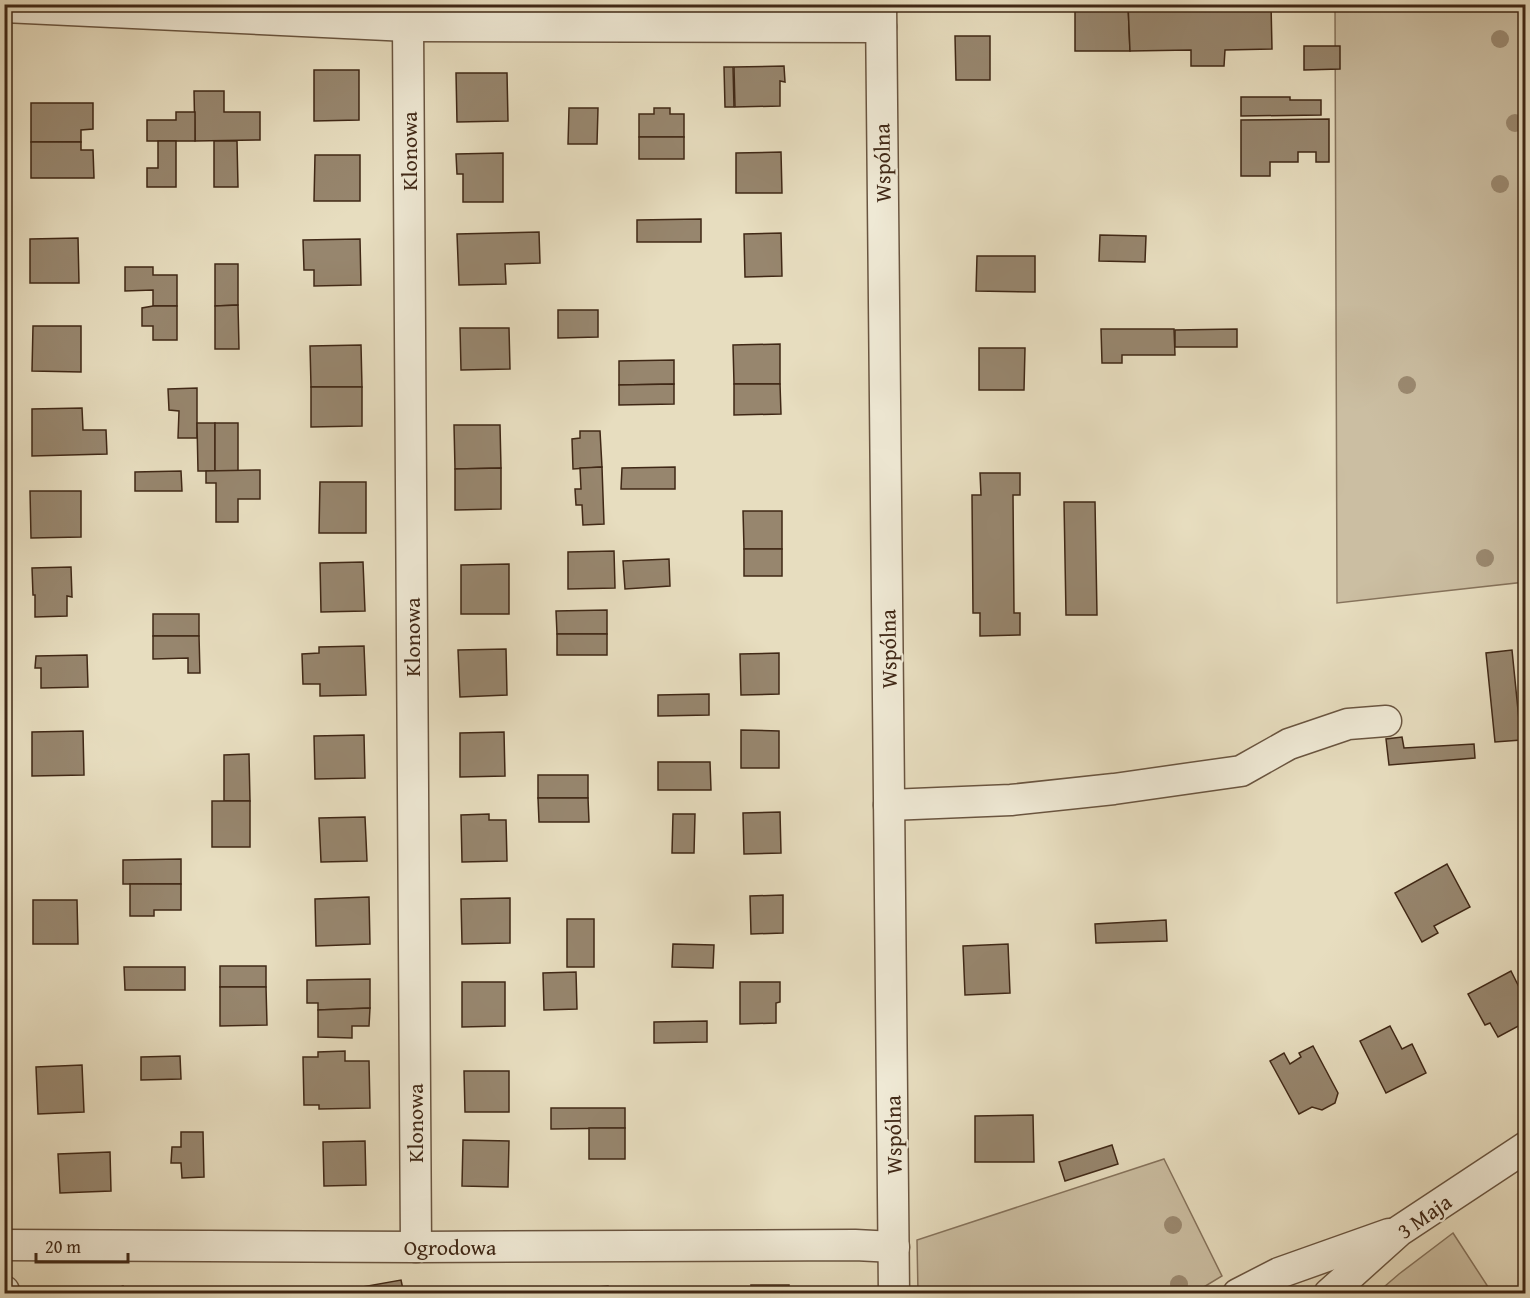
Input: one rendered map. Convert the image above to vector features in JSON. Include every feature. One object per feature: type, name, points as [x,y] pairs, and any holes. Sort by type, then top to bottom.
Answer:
[{"type":"street","points":[[4,8],[408,26],[880,16]]},
{"type":"street","name":"Wspólna","points":[[880,16],[894,1293]]},
{"type":"street","name":"Klonowa","points":[[408,26],[416,1247]]},
{"type":"street","points":[[889,805],[1022,799],[1241,771],[1289,744],[1338,727],[1386,721]]},
{"type":"street","name":"3 Maja","points":[[1329,1293],[1399,1231],[1526,1148]]},
{"type":"street","points":[[1238,1293],[1279,1273],[1399,1231]]},
{"type":"street","name":"Ogrodowa","points":[[4,1245],[416,1247],[819,1245],[894,1247]]},
{"type":"shaded area","points":[[1335,5],[1525,5],[1525,582],[1337,603]]},
{"type":"shaded area","points":[[1164,1159],[1222,1276],[1194,1293],[918,1293],[917,1240]]},
{"type":"shaded area","points":[[1453,1233],[1492,1293],[1377,1293],[1399,1274]]},
{"type":"building","points":[[1075,4],[1128,4],[1130,51],[1075,51]]},
{"type":"building","points":[[1128,4],[1271,4],[1272,49],[1225,50],[1224,66],[1191,66],[1191,50],[1130,51]]},
{"type":"building","points":[[955,36],[990,36],[990,80],[956,80]]},
{"type":"building","points":[[1304,46],[1340,46],[1340,69],[1304,70]]},
{"type":"building","points":[[784,66],[785,82],[780,81],[780,106],[735,107],[734,67]]},
{"type":"building","points":[[724,67],[733,67],[734,107],[725,107]]},
{"type":"building","points":[[314,70],[359,70],[359,120],[314,121]]},
{"type":"building","points":[[456,73],[507,73],[508,121],[457,122]]},
{"type":"building","points":[[194,91],[224,91],[224,112],[260,112],[260,140],[195,141]]},
{"type":"building","points":[[1241,97],[1290,97],[1290,100],[1321,100],[1321,115],[1241,116]]},
{"type":"building","points":[[31,103],[93,103],[93,129],[81,130],[81,142],[31,142]]},
{"type":"building","points":[[569,108],[598,108],[597,144],[568,144]]},
{"type":"building","points":[[654,108],[670,108],[670,114],[684,114],[684,137],[639,137],[639,114],[654,114]]},
{"type":"building","points":[[176,112],[195,112],[195,141],[147,141],[147,120],[176,120]]},
{"type":"building","points":[[1329,119],[1329,162],[1316,162],[1316,152],[1298,152],[1298,162],[1270,162],[1270,176],[1241,176],[1241,120]]},
{"type":"building","points":[[639,137],[684,137],[684,159],[639,159]]},
{"type":"building","points":[[158,141],[176,141],[176,187],[147,187],[147,168],[158,168]]},
{"type":"building","points":[[214,141],[237,141],[238,187],[214,187]]},
{"type":"building","points":[[31,142],[81,142],[81,150],[93,150],[94,178],[31,178]]},
{"type":"building","points":[[781,152],[782,193],[736,193],[736,153]]},
{"type":"building","points":[[503,153],[503,202],[463,202],[463,174],[457,174],[456,154]]},
{"type":"building","points":[[315,155],[360,155],[360,201],[314,201]]},
{"type":"building","points":[[701,219],[701,242],[637,242],[637,220]]},
{"type":"building","points":[[539,232],[540,263],[505,264],[506,284],[459,285],[457,234]]},
{"type":"building","points":[[781,233],[782,276],[745,277],[744,234]]},
{"type":"building","points":[[1100,235],[1146,236],[1145,262],[1099,261]]},
{"type":"building","points":[[78,238],[79,283],[30,283],[30,239]]},
{"type":"building","points":[[360,239],[361,285],[314,286],[314,270],[304,270],[303,240]]},
{"type":"building","points":[[977,256],[1035,256],[1035,292],[976,291]]},
{"type":"building","points":[[215,264],[238,264],[238,305],[215,306]]},
{"type":"building","points":[[125,267],[153,267],[153,275],[177,275],[177,306],[153,306],[153,290],[125,291]]},
{"type":"building","points":[[238,305],[239,349],[215,349],[215,306]]},
{"type":"building","points":[[177,306],[177,340],[153,340],[153,326],[142,326],[142,308]]},
{"type":"building","points":[[558,310],[598,310],[598,337],[558,338]]},
{"type":"building","points":[[33,326],[81,326],[81,372],[32,371]]},
{"type":"building","points":[[460,328],[509,328],[510,369],[461,370]]},
{"type":"building","points":[[1101,329],[1174,329],[1175,355],[1122,355],[1122,363],[1102,363]]},
{"type":"building","points":[[1237,329],[1237,347],[1175,347],[1175,330]]},
{"type":"building","points":[[780,344],[780,384],[734,384],[733,345]]},
{"type":"building","points":[[361,345],[362,387],[311,387],[310,346]]},
{"type":"building","points":[[979,348],[1025,348],[1024,390],[979,390]]},
{"type":"building","points":[[674,360],[674,384],[619,385],[619,361]]},
{"type":"building","points":[[674,384],[674,404],[619,405],[619,385]]},
{"type":"building","points":[[734,384],[780,384],[781,414],[734,415]]},
{"type":"building","points":[[311,387],[362,387],[362,426],[311,427]]},
{"type":"building","points":[[197,388],[197,438],[178,438],[179,411],[169,410],[168,389]]},
{"type":"building","points":[[82,408],[83,430],[106,430],[107,454],[32,456],[32,409]]},
{"type":"building","points":[[197,423],[215,423],[215,471],[198,471]]},
{"type":"building","points":[[215,423],[238,423],[238,471],[215,471]]},
{"type":"building","points":[[454,425],[500,425],[501,468],[455,469]]},
{"type":"building","points":[[580,431],[600,431],[602,467],[573,469],[572,439],[580,438]]},
{"type":"building","points":[[602,467],[604,524],[583,525],[582,505],[576,505],[575,489],[581,489],[580,468]]},
{"type":"building","points":[[675,467],[675,489],[621,489],[622,468]]},
{"type":"building","points":[[501,468],[501,509],[455,510],[455,469]]},
{"type":"building","points":[[260,470],[260,499],[238,499],[238,522],[216,522],[216,483],[206,483],[206,471]]},
{"type":"building","points":[[181,471],[182,491],[135,491],[135,472]]},
{"type":"building","points":[[980,473],[1020,473],[1020,495],[1013,495],[1014,613],[1020,613],[1020,635],[980,636],[980,613],[973,613],[972,495],[981,495]]},
{"type":"building","points":[[320,482],[366,482],[366,533],[319,533]]},
{"type":"building","points":[[30,491],[81,491],[81,537],[31,538]]},
{"type":"building","points":[[1064,502],[1095,502],[1097,615],[1066,615]]},
{"type":"building","points":[[743,511],[782,511],[782,549],[744,549]]},
{"type":"building","points":[[744,549],[782,549],[782,576],[744,576]]},
{"type":"building","points":[[614,551],[615,588],[568,589],[568,552]]},
{"type":"building","points":[[669,559],[670,586],[625,589],[623,561]]},
{"type":"building","points":[[363,562],[365,611],[321,612],[320,563]]},
{"type":"building","points":[[509,564],[509,614],[461,614],[461,565]]},
{"type":"building","points":[[71,567],[72,597],[67,596],[67,616],[35,617],[32,568]]},
{"type":"building","points":[[607,610],[607,634],[557,634],[556,611]]},
{"type":"building","points":[[153,614],[199,614],[199,636],[153,636]]},
{"type":"building","points":[[557,634],[607,634],[607,655],[557,655]]},
{"type":"building","points":[[153,636],[199,636],[200,673],[188,673],[188,658],[153,659]]},
{"type":"building","points":[[364,646],[366,695],[320,696],[320,684],[303,684],[302,654],[319,653],[319,647]]},
{"type":"building","points":[[506,649],[507,695],[460,697],[458,650]]},
{"type":"building","points":[[1512,650],[1521,740],[1495,742],[1486,653]]},
{"type":"building","points":[[779,653],[779,694],[741,695],[740,654]]},
{"type":"building","points":[[87,655],[88,687],[41,688],[41,668],[35,668],[36,656]]},
{"type":"building","points":[[709,694],[709,715],[658,716],[658,695]]},
{"type":"building","points":[[741,730],[779,731],[779,768],[741,768]]},
{"type":"building","points":[[83,731],[84,775],[32,776],[32,732]]},
{"type":"building","points":[[504,732],[505,776],[460,777],[460,733]]},
{"type":"building","points":[[364,735],[365,778],[315,779],[314,736]]},
{"type":"building","points":[[1402,737],[1404,748],[1474,744],[1475,758],[1389,765],[1386,739]]},
{"type":"building","points":[[249,754],[250,801],[224,801],[224,755]]},
{"type":"building","points":[[658,762],[710,762],[711,790],[658,790]]},
{"type":"building","points":[[538,775],[588,775],[588,798],[538,798]]},
{"type":"building","points":[[538,798],[588,798],[589,822],[539,822]]},
{"type":"building","points":[[212,801],[250,801],[250,847],[212,847]]},
{"type":"building","points":[[780,812],[781,853],[744,854],[743,813]]},
{"type":"building","points":[[489,814],[489,820],[506,820],[507,861],[462,862],[461,815]]},
{"type":"building","points":[[673,814],[695,814],[694,853],[672,853]]},
{"type":"building","points":[[365,817],[367,861],[321,862],[319,818]]},
{"type":"building","points":[[181,859],[181,884],[123,884],[123,860]]},
{"type":"building","points":[[1447,864],[1470,907],[1434,926],[1438,933],[1422,942],[1395,893]]},
{"type":"building","points":[[130,884],[181,884],[181,910],[154,910],[154,916],[130,916]]},
{"type":"building","points":[[783,895],[783,933],[751,934],[750,896]]},
{"type":"building","points":[[369,897],[370,944],[316,946],[315,899]]},
{"type":"building","points":[[510,898],[510,943],[462,944],[461,899]]},
{"type":"building","points":[[33,900],[77,900],[78,944],[33,944]]},
{"type":"building","points":[[567,919],[594,919],[594,967],[567,967]]},
{"type":"building","points":[[1166,920],[1167,941],[1096,943],[1095,924]]},
{"type":"building","points":[[673,944],[714,945],[713,968],[672,967]]},
{"type":"building","points":[[1008,944],[1010,993],[965,995],[963,946]]},
{"type":"building","points":[[220,966],[266,966],[266,987],[220,987]]},
{"type":"building","points":[[124,967],[185,967],[185,990],[125,990]]},
{"type":"building","points":[[1511,971],[1519,987],[1522,985],[1526,992],[1526,1022],[1498,1037],[1490,1023],[1485,1025],[1468,994]]},
{"type":"building","points":[[576,972],[577,1009],[544,1010],[543,973]]},
{"type":"building","points":[[370,979],[370,1008],[318,1010],[318,1003],[307,1003],[307,980]]},
{"type":"building","points":[[462,982],[505,982],[505,1026],[462,1027]]},
{"type":"building","points":[[740,982],[780,982],[780,1002],[776,1003],[776,1023],[740,1024]]},
{"type":"building","points":[[220,987],[266,987],[267,1025],[220,1026]]},
{"type":"building","points":[[370,1008],[369,1026],[352,1026],[352,1038],[318,1037],[318,1010]]},
{"type":"building","points":[[707,1021],[707,1042],[654,1043],[654,1022]]},
{"type":"building","points":[[1390,1026],[1402,1049],[1412,1044],[1426,1073],[1386,1093],[1360,1041]]},
{"type":"building","points":[[1313,1046],[1338,1093],[1335,1103],[1322,1110],[1312,1107],[1299,1114],[1270,1061],[1284,1053],[1290,1064],[1301,1057],[1299,1053]]},
{"type":"building","points":[[345,1051],[345,1061],[369,1061],[370,1108],[319,1109],[319,1105],[304,1105],[303,1057],[318,1057],[318,1052]]},
{"type":"building","points":[[180,1056],[181,1079],[141,1080],[141,1057]]},
{"type":"building","points":[[82,1065],[84,1112],[38,1114],[36,1067]]},
{"type":"building","points":[[464,1071],[509,1071],[509,1112],[465,1112]]},
{"type":"building","points":[[551,1108],[625,1108],[625,1128],[551,1129]]},
{"type":"building","points":[[1033,1115],[1034,1162],[975,1162],[975,1116]]},
{"type":"building","points":[[589,1128],[625,1128],[625,1159],[589,1159]]},
{"type":"building","points":[[181,1132],[203,1132],[204,1177],[182,1178],[181,1163],[171,1163],[172,1147],[181,1147]]},
{"type":"building","points":[[463,1140],[509,1141],[508,1187],[462,1186]]},
{"type":"building","points":[[365,1141],[366,1185],[324,1186],[323,1142]]},
{"type":"building","points":[[1112,1145],[1118,1164],[1065,1181],[1059,1162]]},
{"type":"building","points":[[110,1152],[111,1191],[60,1193],[58,1154]]},
{"type":"building","points":[[401,1280],[404,1294],[357,1294],[356,1288]]},
{"type":"building","points":[[751,1285],[789,1285],[789,1294],[752,1294]]},
{"type":"building","points":[[123,1286],[125,1294],[100,1294]]},
{"type":"building","points":[[608,1286],[609,1294],[559,1294],[559,1290]]}]
